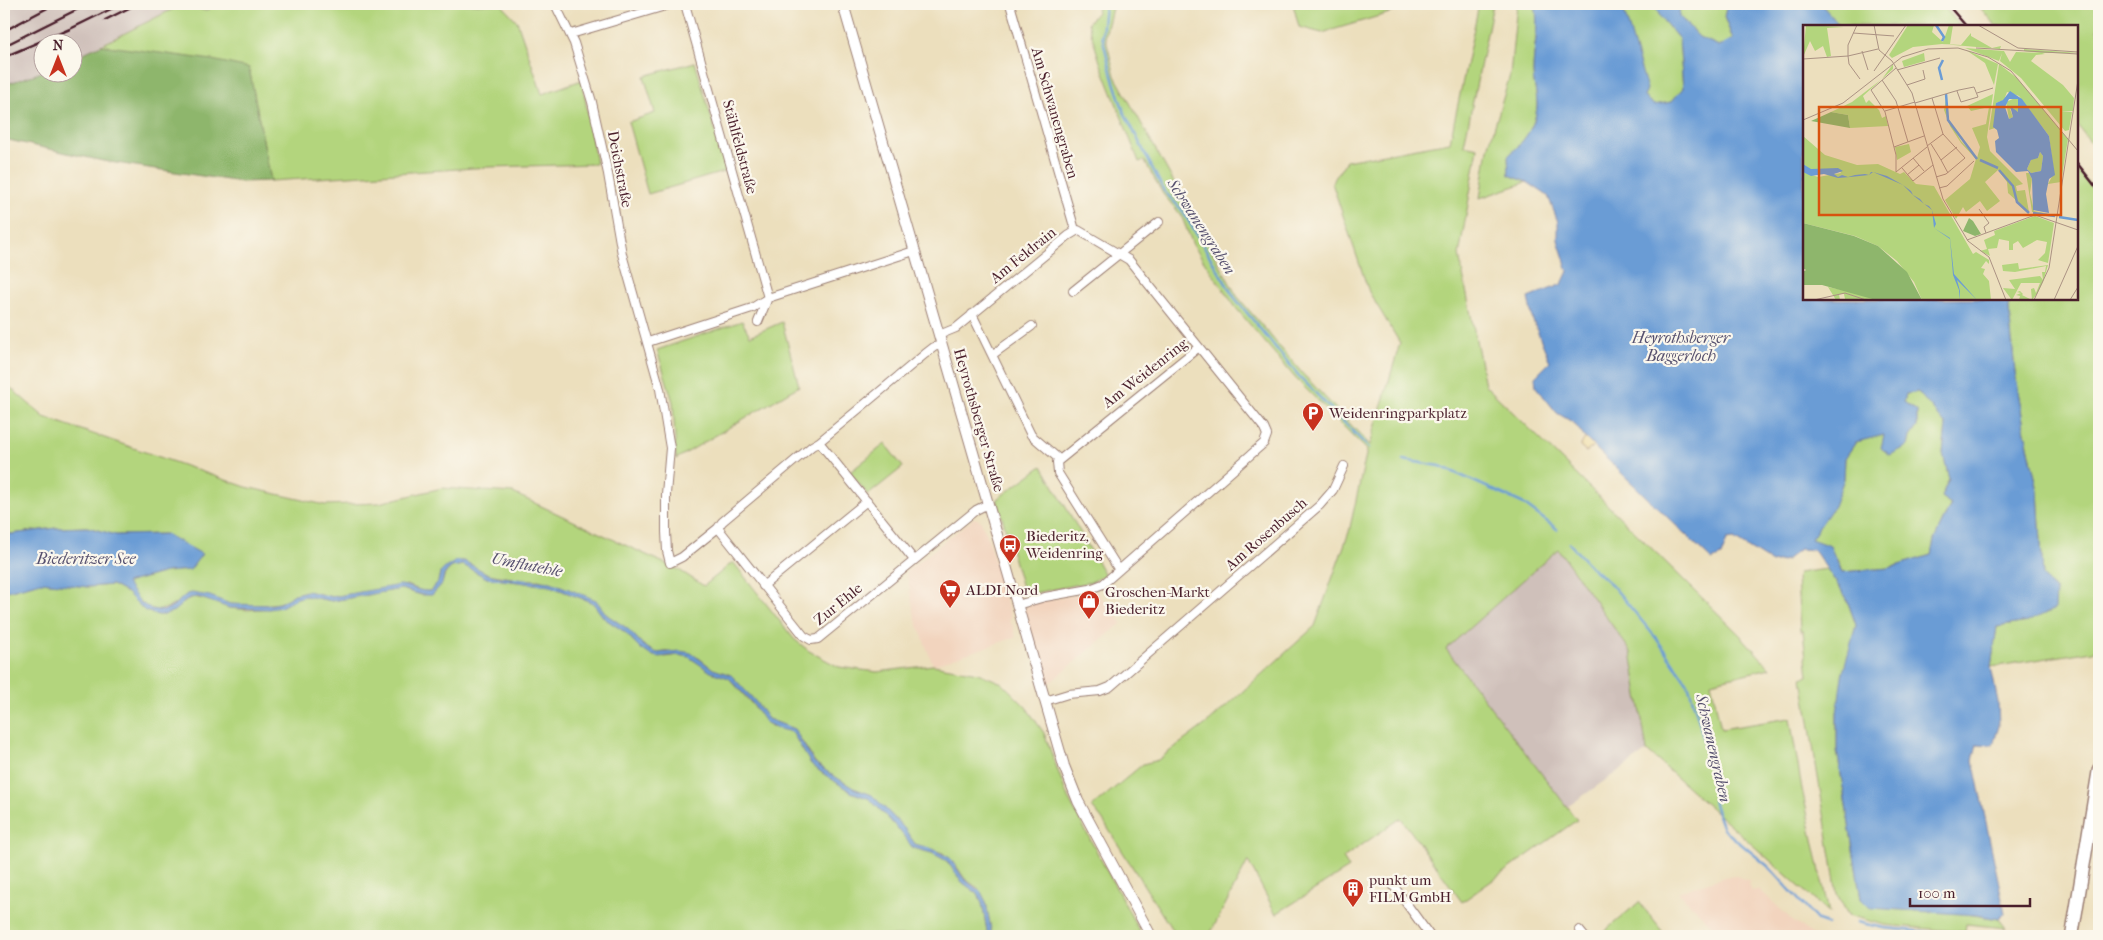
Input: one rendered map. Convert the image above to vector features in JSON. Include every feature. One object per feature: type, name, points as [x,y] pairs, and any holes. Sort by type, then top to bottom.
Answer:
[{"type":"main road","points":[[2072,936],[2099,769]]},
{"type":"street","name":"Deichstraße","points":[[555,4],[571,34],[592,102],[607,167],[622,254],[660,389],[669,436],[666,522],[667,551],[670,563],[682,557],[718,528]]},
{"type":"street","points":[[571,34],[672,4]]},
{"type":"street","name":"Stählfeldstraße","points":[[685,4],[768,298]]},
{"type":"street","name":"Heyrothsberger Straße","points":[[843,4],[1070,783],[1151,936]]},
{"type":"street","name":"Am Schwanengraben","points":[[1010,4],[1075,230]]},
{"type":"street","points":[[1073,291],[1159,222]]},
{"type":"street","name":"Am Feldrain","points":[[940,340],[1075,230],[1130,260],[1199,347]]},
{"type":"street","points":[[648,342],[752,308],[768,298],[914,251]]},
{"type":"street","points":[[758,322],[768,298]]},
{"type":"street","points":[[972,314],[1031,435],[1059,459],[1056,465],[1058,473],[1119,570]]},
{"type":"street","points":[[992,355],[1032,326]]},
{"type":"street","points":[[718,528],[722,522],[934,347],[940,340]]},
{"type":"street","name":"Am Weidenring","points":[[1017,605],[1103,584],[1264,443],[1267,438],[1264,428],[1199,347],[1059,459]]},
{"type":"street","points":[[819,442],[914,560]]},
{"type":"street","name":"Am Rosenbusch","points":[[1045,701],[1068,694],[1106,690],[1320,505],[1333,490],[1344,466]]},
{"type":"street","points":[[763,586],[867,501]]},
{"type":"street","name":"Zur Ehle","points":[[718,528],[720,533],[804,636],[811,640],[818,638],[976,510],[988,504]]},
{"type":"street","points":[[1392,885],[1430,936]]},
{"type":"shaded area","points":[[18,4],[183,4],[82,54],[82,32],[32,32],[32,75],[4,85],[4,11]]},
{"type":"shaded area","points":[[184,4],[216,4],[206,11]]},
{"type":"shaded area","points":[[974,518],[980,520],[986,532],[1011,618],[1009,619],[1010,623],[1016,637],[933,665],[915,617],[906,572]]},
{"type":"shaded area","points":[[1558,549],[1631,652],[1647,751],[1567,807],[1445,649]]},
{"type":"shaded area","points":[[1096,591],[1122,623],[1046,686],[1024,610],[1028,605]]},
{"type":"shaded area","points":[[1736,876],[1750,881],[1748,885],[1752,891],[1759,889],[1794,922],[1815,936],[1723,936],[1678,892],[1724,877]]},
{"type":"green space","points":[[183,4],[206,11],[216,4],[501,4],[517,21],[542,94],[582,80],[596,164],[489,167],[271,181],[249,68],[101,45]]},
{"type":"green space","points":[[1099,4],[1113,4],[1105,36],[1115,76],[1237,296],[1302,373],[1370,445],[1400,343],[1369,292],[1332,183],[1346,161],[1450,142],[1479,4],[1493,4],[1464,145],[1478,148],[1459,255],[1485,385],[1741,636],[1770,668],[1711,682],[1721,729],[1790,718],[1802,789],[1829,913],[1647,751],[1631,652],[1558,549],[1446,649],[1577,820],[1462,902],[1401,818],[1343,858],[1349,868],[1276,914],[1248,861],[1209,936],[1176,936],[1102,819],[1092,807],[1143,764],[1158,760],[1210,721],[1315,626],[1349,532],[1367,450],[1296,379],[1236,308],[1193,245],[1181,215],[1163,194],[1144,160],[1139,162],[1100,62],[1088,23],[1097,12]]},
{"type":"green space","points":[[1293,4],[1420,4],[1322,33],[1299,27]]},
{"type":"green space","points":[[1517,4],[1535,4],[1537,30],[1533,64],[1537,100],[1535,119],[1528,133],[1508,156],[1509,175],[1527,182],[1480,198],[1488,149],[1510,75]]},
{"type":"green space","points":[[1622,4],[1655,4],[1661,18],[1679,39],[1683,88],[1671,102],[1654,105],[1644,97]]},
{"type":"green space","points":[[1680,4],[1727,4],[1724,17],[1733,40],[1719,46],[1699,37],[1679,16]]},
{"type":"green space","points":[[1821,4],[1942,4],[1959,25],[1839,25]]},
{"type":"green space","points":[[1977,4],[2099,4],[2099,29],[2097,29],[2099,31],[2099,153],[2078,126],[2078,25],[1995,25]]},
{"type":"green space","points":[[101,45],[212,60],[249,68],[271,181],[241,182],[103,161],[4,139],[4,85],[32,75],[32,82],[82,82],[82,54]]},
{"type":"green space","points":[[695,62],[727,171],[648,194],[628,122],[655,113],[644,76]]},
{"type":"green space","points":[[2078,170],[2099,197],[2099,650],[1991,667],[1997,627],[2027,622],[2056,592],[2043,576],[2038,491],[2024,427],[2015,372],[2008,300],[2078,300]]},
{"type":"green space","points":[[742,321],[750,336],[782,322],[799,386],[676,459],[673,402],[657,350]]},
{"type":"green space","points":[[4,382],[44,417],[246,487],[325,505],[379,503],[442,488],[513,493],[679,570],[704,586],[733,562],[794,639],[809,651],[839,667],[877,672],[933,665],[978,673],[1002,683],[1026,707],[1044,733],[1068,798],[1142,936],[992,936],[986,902],[978,888],[965,879],[955,864],[943,853],[915,844],[904,828],[872,795],[853,788],[823,769],[815,762],[794,729],[768,719],[755,701],[731,675],[713,669],[699,658],[670,651],[658,653],[652,651],[643,645],[628,629],[607,615],[595,600],[539,580],[524,580],[488,574],[464,561],[456,561],[440,573],[438,582],[430,591],[422,591],[407,585],[332,597],[307,591],[295,594],[280,603],[248,606],[230,604],[187,594],[169,607],[161,610],[146,606],[139,601],[125,583],[166,572],[190,570],[165,534],[116,535],[87,527],[56,528],[4,535]]},
{"type":"green space","points":[[1918,391],[1946,425],[1943,453],[1949,479],[1941,497],[1951,504],[1934,540],[1931,555],[1889,568],[1842,572],[1837,559],[1811,539],[1844,479],[1845,458],[1856,442],[1884,434],[1908,446],[1910,437],[1917,427],[1917,411],[1904,402],[1906,394]]},
{"type":"green space","points":[[885,444],[903,467],[868,495],[850,472]]},
{"type":"green space","points":[[1042,466],[1105,575],[1091,582],[1024,595],[997,499]]},
{"type":"green space","points":[[457,565],[463,565],[487,578],[550,586],[586,600],[593,603],[604,618],[625,632],[640,648],[665,657],[679,655],[689,657],[711,672],[729,678],[771,726],[792,732],[811,764],[851,792],[870,799],[913,848],[932,853],[947,861],[962,882],[978,894],[982,903],[988,936],[4,936],[4,596],[7,591],[41,582],[88,587],[112,585],[127,593],[145,611],[164,615],[193,597],[209,600],[229,608],[248,610],[281,607],[297,598],[306,596],[332,601],[401,589],[422,595],[442,584],[446,572]]},
{"type":"green space","points":[[1827,569],[1846,597],[1856,625],[1837,713],[1837,750],[1861,899],[1999,919],[2006,928],[1966,924],[1965,932],[1885,925],[1848,915],[1837,894],[1802,678],[1808,676],[1803,631],[1800,631],[1797,577],[1798,573]]},
{"type":"green space","points":[[1639,902],[1666,936],[1599,936]]},
{"type":"sand","points":[[1585,438],[1594,446],[1586,452],[1580,447]]},
{"type":"water","name":"Heyrothsberger Baggerloch","points":[[1535,4],[1622,4],[1647,89],[1644,97],[1654,105],[1671,102],[1683,88],[1679,39],[1661,18],[1655,4],[1680,4],[1679,16],[1699,37],[1719,46],[1733,39],[1724,17],[1727,4],[1821,4],[1839,25],[1803,25],[1803,300],[2008,300],[2015,372],[2024,427],[2038,491],[2043,576],[2056,592],[2055,609],[2027,622],[1997,627],[1991,667],[1998,702],[1999,726],[1993,745],[1977,744],[1973,760],[2005,913],[1999,919],[1976,915],[1870,908],[1861,899],[1837,750],[1837,713],[1842,676],[1856,625],[1846,597],[1814,550],[1800,549],[1786,560],[1772,563],[1734,539],[1727,540],[1721,556],[1712,560],[1585,438],[1574,423],[1557,413],[1536,387],[1535,377],[1550,362],[1533,321],[1528,298],[1562,284],[1568,271],[1558,240],[1558,222],[1548,196],[1527,182],[1509,175],[1508,156],[1528,133],[1535,119],[1537,100],[1533,64],[1537,30]],"holes":[[[1918,392],[1946,425],[1943,453],[1949,479],[1941,497],[1951,504],[1934,540],[1931,555],[1889,568],[1842,572],[1830,546],[1811,539],[1834,506],[1844,479],[1845,458],[1856,442],[1884,435],[1881,448],[1890,455],[1908,446],[1910,437],[1917,427],[1917,411],[1904,402],[1906,394]]]},
{"type":"water","name":"Biederitzer See","points":[[87,527],[116,535],[166,534],[202,554],[190,570],[166,572],[126,583],[141,603],[151,609],[163,611],[172,607],[187,594],[192,593],[210,596],[230,604],[269,605],[280,603],[295,594],[307,591],[332,597],[400,585],[422,591],[430,591],[438,582],[440,573],[456,561],[464,561],[488,574],[500,577],[551,582],[596,600],[607,615],[628,629],[643,645],[652,651],[658,653],[680,651],[691,653],[713,669],[731,675],[755,701],[768,719],[794,729],[814,762],[853,788],[872,795],[904,828],[915,844],[933,849],[950,858],[964,879],[981,892],[986,902],[992,936],[988,936],[982,903],[978,894],[962,882],[947,861],[932,853],[913,848],[870,799],[851,792],[811,764],[792,732],[779,729],[765,722],[753,704],[729,678],[711,672],[689,657],[679,655],[658,657],[650,655],[640,648],[625,632],[604,618],[593,603],[550,586],[487,578],[463,565],[452,567],[448,570],[444,575],[442,584],[432,595],[422,595],[401,589],[332,601],[306,596],[297,598],[281,607],[269,609],[229,608],[198,597],[189,598],[174,611],[158,615],[145,611],[127,593],[112,585],[88,587],[41,582],[7,591],[4,595],[4,535],[56,528]]},
{"type":"waterway","name":"Schwanengraben","points":[[1105,4],[1102,36],[1112,76],[1124,112],[1164,191],[1182,210],[1234,297],[1299,376],[1369,448]]},
{"type":"waterway","name":"Schwanengraben","points":[[1403,460],[1440,466],[1522,503],[1557,529]]},
{"type":"waterway","name":"Schwanengraben","points":[[1569,543],[1590,566],[1612,585],[1656,638],[1688,684],[1711,771],[1714,804],[1723,829],[1769,867],[1818,921],[1827,924]]},
{"type":"waterway","name":"Schwanengraben","points":[[1857,922],[1884,928],[1967,936]]},
{"type":"railway","points":[[4,31],[55,4]]},
{"type":"railway","points":[[4,46],[88,4]]},
{"type":"railway","points":[[4,57],[70,29],[121,4]]},
{"type":"railway","points":[[105,20],[137,4]]},
{"type":"railway","points":[[1947,4],[1965,25]]},
{"type":"railway","points":[[2078,164],[2099,191]]},
{"type":"place","name":"Weidenringparkplatz","points":[[1313,432]]},
{"type":"place","name":"Biederitz, Weidenring","points":[[1010,564]]},
{"type":"place","name":"ALDI Nord","points":[[950,609]]},
{"type":"place","name":"Groschen-Markt Biederitz","points":[[1089,620]]},
{"type":"place","name":"punkt um FILM GmbH","points":[[1353,908]]},
{"type":"water label","name":"Umflutehle","points":[[527,564]]}]
